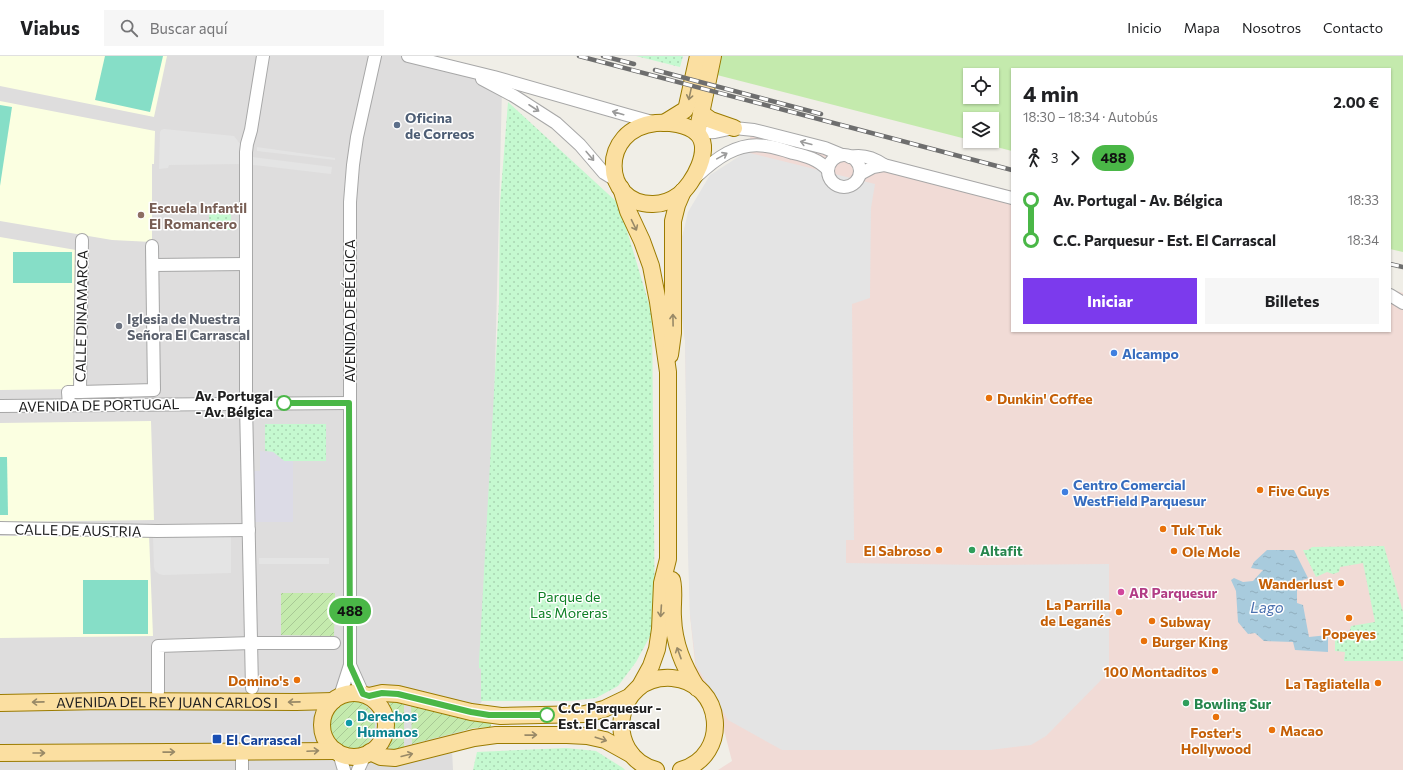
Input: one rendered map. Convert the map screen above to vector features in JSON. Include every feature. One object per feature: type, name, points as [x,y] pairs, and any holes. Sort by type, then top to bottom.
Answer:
[{"type":"main road","points":[[660,123],[686,109],[698,56]]},
{"type":"main road","points":[[689,768],[704,755],[710,746],[714,736],[715,721],[713,710],[708,700],[697,688],[683,663],[676,643],[673,619],[673,583],[668,559],[668,372],[673,334],[674,213],[687,186],[699,166],[702,153],[701,144],[697,133],[713,56]]},
{"type":"main road","points":[[701,113],[711,120],[734,128]]},
{"type":"main road","points":[[668,372],[658,302],[652,273],[642,241],[628,211],[614,169],[615,153],[627,134],[644,125],[660,123],[682,126],[697,133]]},
{"type":"main road","points":[[619,185],[636,200],[650,204],[669,201],[687,186]]},
{"type":"main road","points":[[639,763],[624,742],[621,725],[623,711],[651,666],[657,648],[660,629],[662,583],[668,559]]},
{"type":"main road","points":[[338,752],[329,744],[322,726],[327,708],[336,698],[351,693],[366,695],[382,693],[398,694],[471,712],[501,716],[585,714],[598,711],[656,679],[672,678],[682,680],[697,688]]},
{"type":"main road","points":[[366,695],[377,702],[383,710],[386,719],[386,729],[383,738],[378,746],[367,754]]},
{"type":"main road","name":"AVENIDA DEL REY JUAN CARLOS I","points":[[0,703],[103,701],[296,702],[336,698]]},
{"type":"main road","points":[[0,753],[338,752],[352,756],[367,754],[395,758],[480,736],[567,734],[600,738],[619,747],[639,763],[656,770]]},
{"type":"street","points":[[252,688],[246,404],[246,152],[263,56]]},
{"type":"street","name":"AVENIDA DE BÉLGICA","points":[[350,665],[349,231],[351,178],[359,124],[375,56]]},
{"type":"street","points":[[408,56],[494,77],[660,123]]},
{"type":"street","points":[[459,69],[508,92],[550,119],[571,136],[604,173],[619,185]]},
{"type":"street","points":[[697,133],[715,132],[734,128],[768,132],[846,156],[858,165],[860,174]]},
{"type":"street","points":[[687,186],[710,163],[720,156],[751,145],[771,147],[811,158],[823,164],[828,170],[829,177],[833,183],[842,187],[852,185],[860,174],[873,167],[884,165]]},
{"type":"street","points":[[828,170],[833,161],[838,157],[862,156],[872,158],[884,165],[1011,198]]},
{"type":"street","name":"CALLE DINAMARCA","points":[[69,405],[68,392],[80,392],[82,240]]},
{"type":"street","points":[[80,392],[154,390],[152,246]]},
{"type":"street","points":[[153,266],[246,264]]},
{"type":"street","points":[[1391,295],[1403,296]]},
{"type":"street","points":[[1391,296],[1403,303]]},
{"type":"street","name":"AVENIDA DE PORTUGAL","points":[[0,406],[349,403]]},
{"type":"street","name":"CALLE DE AUSTRIA","points":[[0,528],[157,531],[249,530]]},
{"type":"street","points":[[158,692],[158,646],[252,643],[334,643]]},
{"type":"street","points":[[350,665],[366,695]]},
{"type":"street","points":[[336,698],[350,665]]},
{"type":"street","points":[[338,752],[344,770]]},
{"type":"street","points":[[358,770],[367,754]]},
{"type":"shaded area","points":[[0,56],[408,56],[459,69],[502,89],[487,693],[452,749],[453,770],[0,770]]},
{"type":"shaded area","points":[[0,56],[167,56],[154,117],[0,86]]},
{"type":"shaded area","points":[[0,101],[155,131],[154,164],[152,164],[152,242],[112,240],[0,221]]},
{"type":"shaded area","points":[[752,125],[1011,191],[1011,332],[1391,332],[1391,289],[1403,293],[1403,770],[718,770],[732,761],[715,696],[696,672],[690,615],[685,341],[681,301],[682,238],[689,212],[748,153]]},
{"type":"shaded area","points":[[164,129],[234,136],[241,145],[241,164],[169,165],[168,168],[159,169],[160,132]]},
{"type":"shaded area","points":[[257,147],[335,158],[335,160],[257,151]]},
{"type":"shaded area","points":[[746,152],[875,184],[871,208],[870,298],[852,304],[854,540],[846,540],[846,563],[981,565],[1109,564],[1109,672],[1046,736],[1031,745],[990,750],[782,750],[728,720],[696,665],[690,615],[688,556],[685,341],[681,310],[682,238],[688,212],[710,175]]},
{"type":"shaded area","points":[[253,157],[332,167],[331,174],[253,165]]},
{"type":"shaded area","points":[[0,237],[76,250],[77,389],[0,390]]},
{"type":"shaded area","points":[[151,421],[154,520],[0,522],[0,423]]},
{"type":"shaded area","points":[[260,451],[273,452],[284,461],[293,461],[293,522],[253,522],[253,471],[260,471]]},
{"type":"shaded area","points":[[149,535],[153,636],[0,638],[0,536]]},
{"type":"shaded area","points":[[153,536],[231,536],[231,573],[159,574],[155,571],[154,567]]},
{"type":"shaded area","points":[[259,558],[329,558],[329,564],[259,564]]},
{"type":"green space","points":[[105,56],[163,56],[150,112],[95,100]]},
{"type":"green space","points":[[636,56],[683,56],[680,67]]},
{"type":"green space","points":[[721,56],[1403,56],[1403,252],[1391,249],[1391,68],[1011,68],[1011,151],[999,148],[999,112],[963,112],[963,138],[717,75]]},
{"type":"green space","name":"Parque de Las Moreras","points":[[508,102],[619,204],[652,314],[655,627],[636,662],[618,686],[596,698],[570,701],[481,701],[481,669],[479,668],[479,662],[499,302],[500,203]]},
{"type":"green space","points":[[0,105],[12,107],[0,186]]},
{"type":"green space","points":[[209,213],[231,213],[231,230],[209,230]]},
{"type":"green space","points":[[13,252],[72,252],[72,283],[13,283]]},
{"type":"green space","points":[[265,424],[326,424],[326,461],[284,461],[273,452],[265,451]]},
{"type":"green space","points":[[0,457],[7,457],[8,515],[0,515]]},
{"type":"green space","points":[[1384,546],[1403,612],[1403,661],[1344,661],[1345,652],[1335,651],[1335,635],[1349,633],[1351,626],[1375,622],[1363,563],[1340,567],[1339,572],[1333,574],[1327,572],[1316,577],[1303,550],[1308,550],[1312,547]]},
{"type":"green space","points":[[83,580],[148,580],[148,634],[83,634]]},
{"type":"green space","points":[[281,593],[335,593],[334,636],[281,635]]},
{"type":"green space","points":[[404,699],[404,750],[394,750],[388,747],[393,724],[390,701]]},
{"type":"green space","points":[[345,700],[355,700],[368,707],[375,720],[375,730],[368,743],[355,750],[345,750],[336,746],[329,739],[325,730],[325,720],[329,711],[336,704]]},
{"type":"green space","points":[[411,703],[491,721],[491,727],[474,728],[412,744]]},
{"type":"green space","points":[[566,748],[596,751],[625,770],[473,770],[477,752]]},
{"type":"water","name":"Lago","points":[[1267,550],[1294,550],[1308,578],[1297,582],[1297,603],[1303,605],[1309,637],[1328,635],[1328,652],[1295,650],[1293,642],[1264,641],[1255,633],[1248,634],[1238,622],[1236,591],[1231,580],[1234,578],[1243,582],[1253,581],[1263,570],[1251,568],[1254,562]]},
{"type":"railway","points":[[579,56],[1011,170]]},
{"type":"railway","points":[[603,56],[634,64]]},
{"type":"railway","points":[[655,70],[821,114]]},
{"type":"railway","points":[[1391,264],[1403,267]]},
{"type":"bus line","name":"488","points":[[284,403],[349,403],[350,665],[363,694],[369,696],[382,693],[398,694],[489,715],[547,715]]},
{"type":"place","name":"Oficina de Correos","points":[[397,125]]},
{"type":"place","name":"Escuela Infantil El Romancero","points":[[141,215]]},
{"type":"place","name":"Iglesia de Nuestra Señora El Carrascal","points":[[119,326]]},
{"type":"place","name":"Alcampo","points":[[1114,353]]},
{"type":"place","name":"Dunkin' Coffee","points":[[989,398]]},
{"type":"place","name":"Av. Portugal - Av. Bélgica","points":[[284,403]]},
{"type":"place","name":"Five Guys","points":[[1260,490]]},
{"type":"place","name":"Centro Comercial WestField Parquesur","points":[[1065,492]]},
{"type":"place","name":"Tuk Tuk","points":[[1163,529]]},
{"type":"place","name":"El Sabroso","points":[[939,550]]},
{"type":"place","name":"Altafit","points":[[972,550]]},
{"type":"place","name":"Ole Mole","points":[[1174,551]]},
{"type":"place","name":"Wanderlust","points":[[1341,583]]},
{"type":"place","name":"AR Parquesur","points":[[1121,592]]},
{"type":"place","name":"La Parrilla de Leganés","points":[[1119,612]]},
{"type":"place","name":"Popeyes","points":[[1349,618]]},
{"type":"place","name":"Subway","points":[[1152,621]]},
{"type":"place","name":"Burger King","points":[[1144,641]]},
{"type":"place","name":"100 Montaditos","points":[[1215,671]]},
{"type":"place","name":"Domino's","points":[[297,680]]},
{"type":"place","name":"La Tagliatella","points":[[1378,683]]},
{"type":"place","name":"Bowling Sur","points":[[1186,703]]},
{"type":"place","name":"C.C. Parquesur - Est. El Carrascal","points":[[547,715]]},
{"type":"place","name":"Foster's Hollywood","points":[[1216,717]]},
{"type":"place","name":"Derechos Humanos","points":[[349,723]]},
{"type":"place","name":"Macao","points":[[1272,730]]},
{"type":"place","name":"El Carrascal","points":[[217,739]]}]
